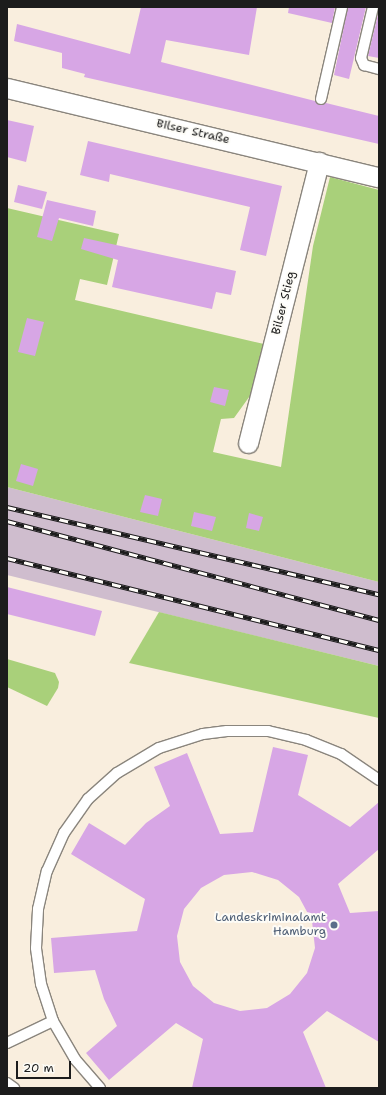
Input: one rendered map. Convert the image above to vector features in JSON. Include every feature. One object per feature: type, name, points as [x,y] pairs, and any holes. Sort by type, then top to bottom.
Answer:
[{"type":"street","name":"Bilser Straße","points":[[7,88],[379,177]]},
{"type":"street","name":"Bilser Stieg","points":[[248,443],[319,162]]},
{"type":"lane","points":[[321,99],[342,7]]},
{"type":"lane","points":[[373,7],[361,58],[364,65],[379,69]]},
{"type":"lane","points":[[100,1088],[75,1059],[53,1021],[41,984],[36,948],[41,890],[54,852],[64,833],[88,799],[117,773],[153,751],[180,740],[211,733],[248,730],[287,735],[324,746],[356,763],[379,780]]},
{"type":"lane","points":[[7,1043],[53,1021]]},
{"type":"lane","points":[[7,1083],[14,1088]]},
{"type":"shaded area","points":[[7,487],[379,582],[379,666],[7,575]]},
{"type":"green space","points":[[330,177],[379,190],[379,582],[7,487],[7,208],[119,234],[107,285],[80,279],[75,300],[264,344],[252,393],[234,418],[221,419],[213,452],[281,467],[313,246]]},
{"type":"green space","points":[[159,612],[379,666],[379,718],[129,663]]},
{"type":"green space","points":[[7,659],[55,673],[59,682],[58,688],[47,706],[7,687]]},
{"type":"building","points":[[141,7],[257,7],[249,55],[166,40],[161,62],[315,101],[319,105],[326,103],[379,116],[379,144],[84,77],[85,74],[62,68],[62,53],[14,41],[17,24],[130,54]]},
{"type":"building","points":[[289,7],[335,7],[332,23],[288,13]]},
{"type":"building","points":[[348,7],[366,7],[349,79],[334,75]]},
{"type":"building","points":[[379,10],[379,58],[368,56]]},
{"type":"building","points":[[7,120],[34,126],[26,162],[7,157]]},
{"type":"building","points":[[88,141],[282,186],[266,256],[240,250],[250,207],[110,174],[109,182],[80,175]]},
{"type":"building","points":[[18,185],[47,192],[42,209],[14,202]]},
{"type":"building","points":[[47,200],[96,211],[93,226],[59,218],[52,241],[37,237]]},
{"type":"building","points":[[84,238],[236,271],[231,295],[216,292],[212,309],[112,287],[118,260],[81,249]]},
{"type":"building","points":[[27,318],[44,322],[35,356],[18,352]]},
{"type":"building","points":[[214,387],[229,390],[225,406],[210,402]]},
{"type":"building","points":[[21,464],[38,469],[33,486],[16,481]]},
{"type":"building","points":[[145,495],[162,499],[158,516],[140,512]]},
{"type":"building","points":[[194,512],[216,517],[212,531],[191,526]]},
{"type":"building","points":[[249,513],[263,517],[259,531],[246,528]]},
{"type":"building","points":[[7,587],[102,611],[95,636],[7,614]]},
{"type":"building","points":[[273,747],[308,755],[298,795],[350,827],[379,802],[379,849],[338,884],[350,913],[379,911],[379,1042],[327,1011],[303,1032],[326,1088],[192,1088],[203,1039],[176,1023],[109,1080],[86,1053],[117,1026],[104,999],[95,970],[54,973],[51,938],[137,931],[145,899],[71,854],[89,823],[125,845],[146,823],[170,806],[154,767],[187,753],[220,834],[253,832]],"holes":[[[252,872],[278,880],[299,897],[312,921],[315,948],[307,973],[290,994],[267,1008],[240,1011],[214,1003],[193,986],[180,962],[177,936],[184,909],[201,888],[224,875]]]},
{"type":"railway","points":[[7,507],[379,594]]},
{"type":"railway","points":[[7,521],[379,620]]},
{"type":"railway","points":[[7,558],[379,650]]},
{"type":"place","name":"Landeskriminalamt Hamburg","points":[[334,925]]}]
